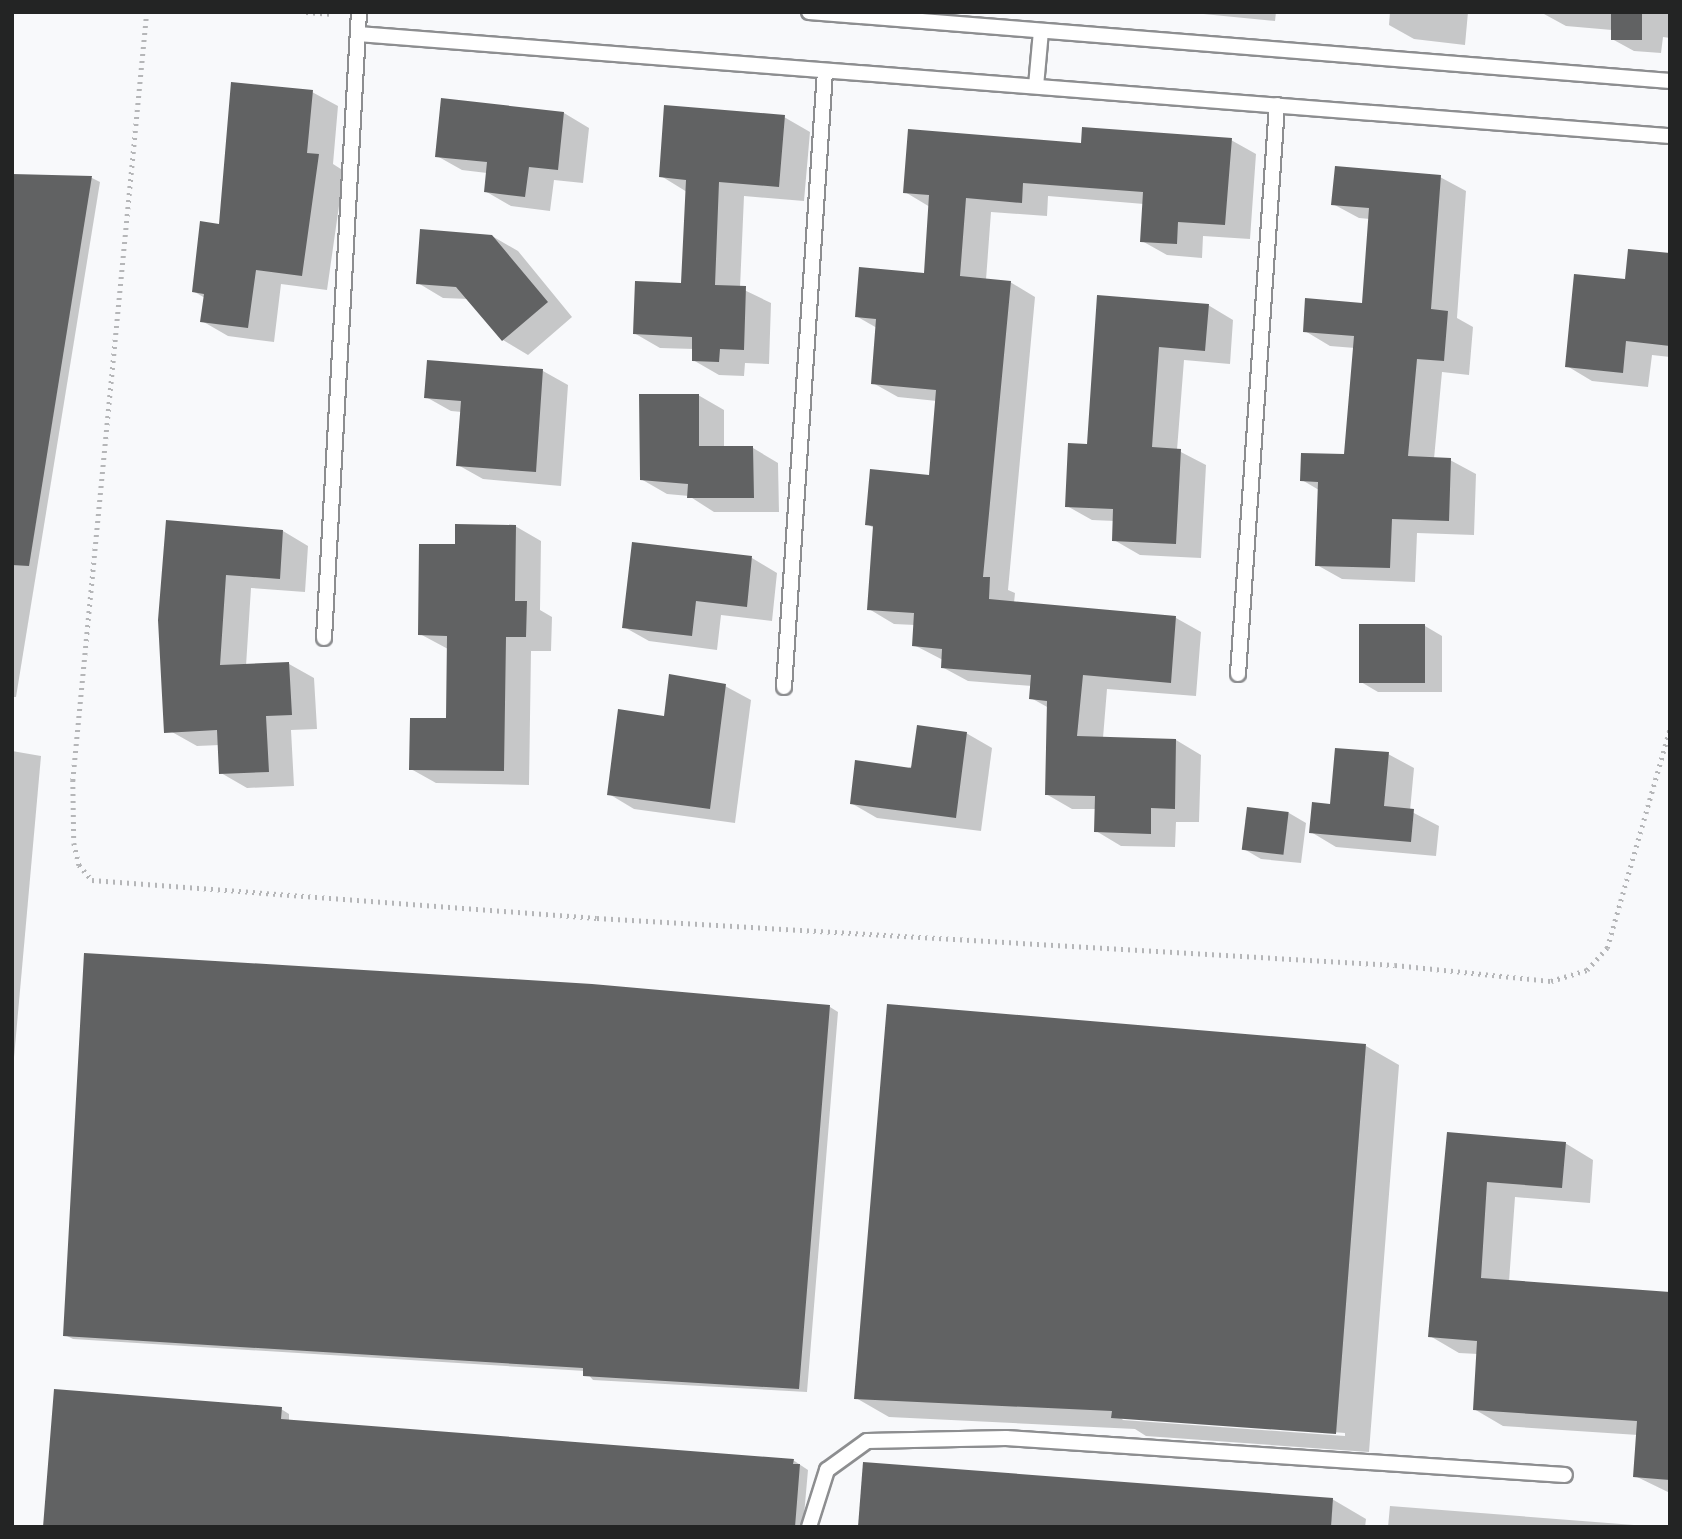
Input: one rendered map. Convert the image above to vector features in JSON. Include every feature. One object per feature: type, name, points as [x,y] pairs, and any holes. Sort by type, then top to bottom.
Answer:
[{"type":"lane","points":[[324,638],[359,12]]},
{"type":"lane","points":[[809,12],[1670,81]]},
{"type":"lane","points":[[1036,86],[1041,31]]},
{"type":"lane","points":[[358,34],[1670,136]]},
{"type":"lane","points":[[784,687],[825,71]]},
{"type":"lane","points":[[1238,674],[1277,105]]},
{"type":"lane","points":[[809,1527],[827,1470],[867,1441],[1006,1438],[1565,1475]]},
{"type":"path","points":[[147,12],[73,780],[74,843],[79,865],[92,880],[557,915],[1395,965],[1552,981],[1587,970],[1607,947],[1670,729]]},
{"type":"building","points":[[1611,12],[1642,12],[1642,40],[1611,40]]},
{"type":"building","points":[[231,82],[313,90],[307,153],[319,154],[302,276],[256,270],[248,328],[200,322],[204,294],[192,292],[200,221],[219,224]]},
{"type":"building","points":[[441,98],[564,112],[558,170],[529,167],[525,197],[484,192],[487,162],[435,157]]},
{"type":"building","points":[[664,105],[785,115],[779,187],[719,182],[715,285],[746,286],[744,350],[720,349],[719,362],[692,361],[692,337],[633,334],[635,281],[681,283],[686,180],[659,177]]},
{"type":"building","points":[[1082,127],[1232,138],[1225,225],[1178,222],[1177,244],[1140,242],[1143,192],[1023,183],[1022,203],[966,198],[960,276],[1011,281],[983,577],[990,577],[989,599],[1176,616],[1171,683],[1083,675],[1077,736],[1176,739],[1175,809],[1151,808],[1151,834],[1094,832],[1095,796],[1045,795],[1047,701],[1029,699],[1031,675],[941,668],[942,649],[912,646],[914,613],[867,610],[873,526],[865,525],[870,469],[929,475],[936,390],[871,384],[876,319],[855,317],[859,267],[924,273],[929,195],[903,193],[908,129],[1081,143]]},
{"type":"building","points":[[1335,166],[1441,175],[1431,309],[1448,311],[1444,361],[1417,359],[1408,456],[1451,458],[1449,521],[1392,519],[1390,568],[1315,566],[1318,482],[1300,481],[1301,453],[1344,454],[1354,336],[1303,332],[1305,298],[1362,303],[1369,208],[1331,205]]},
{"type":"building","points":[[12,174],[92,176],[29,566],[12,565]]},
{"type":"building","points":[[420,229],[492,235],[548,302],[502,341],[456,287],[416,284]]},
{"type":"building","points":[[1628,249],[1670,253],[1670,346],[1626,341],[1623,373],[1565,367],[1574,274],[1625,279]]},
{"type":"building","points":[[1097,295],[1209,304],[1205,351],[1159,347],[1152,447],[1181,449],[1176,544],[1112,541],[1113,509],[1065,507],[1068,443],[1087,444]]},
{"type":"building","points":[[427,360],[543,369],[536,472],[456,466],[461,401],[424,398]]},
{"type":"building","points":[[639,394],[699,394],[699,446],[753,446],[754,498],[687,498],[688,484],[640,480]]},
{"type":"building","points":[[166,520],[283,530],[280,579],[226,575],[220,665],[289,662],[292,715],[266,716],[269,772],[219,774],[217,730],[164,733],[158,620]]},
{"type":"building","points":[[455,524],[516,525],[515,601],[527,601],[526,637],[506,637],[504,771],[409,770],[410,718],[446,718],[447,636],[418,635],[419,544],[455,544]]},
{"type":"building","points":[[632,542],[752,556],[747,607],[696,601],[692,636],[622,628]]},
{"type":"building","points":[[1359,624],[1425,624],[1425,683],[1359,683]]},
{"type":"building","points":[[669,674],[726,684],[710,809],[607,795],[618,709],[664,716]]},
{"type":"building","points":[[917,725],[967,732],[956,818],[850,804],[855,760],[911,768]]},
{"type":"building","points":[[1335,748],[1389,752],[1384,806],[1414,809],[1411,842],[1309,833],[1312,802],[1330,804]]},
{"type":"building","points":[[1247,807],[1289,812],[1283,855],[1242,850]]},
{"type":"building","points":[[84,953],[592,984],[830,1005],[799,1389],[583,1376],[583,1368],[63,1336]]},
{"type":"building","points":[[887,1004],[1366,1044],[1336,1434],[1111,1418],[1112,1411],[854,1399]]},
{"type":"building","points":[[1447,1132],[1566,1142],[1562,1188],[1487,1182],[1481,1278],[1670,1292],[1670,1480],[1633,1477],[1637,1421],[1473,1410],[1477,1341],[1428,1337]]},
{"type":"building","points":[[54,1389],[282,1407],[281,1419],[794,1459],[793,1464],[800,1464],[795,1527],[43,1527]]},
{"type":"building","points":[[863,1462],[1333,1498],[1331,1527],[858,1527]]}]
